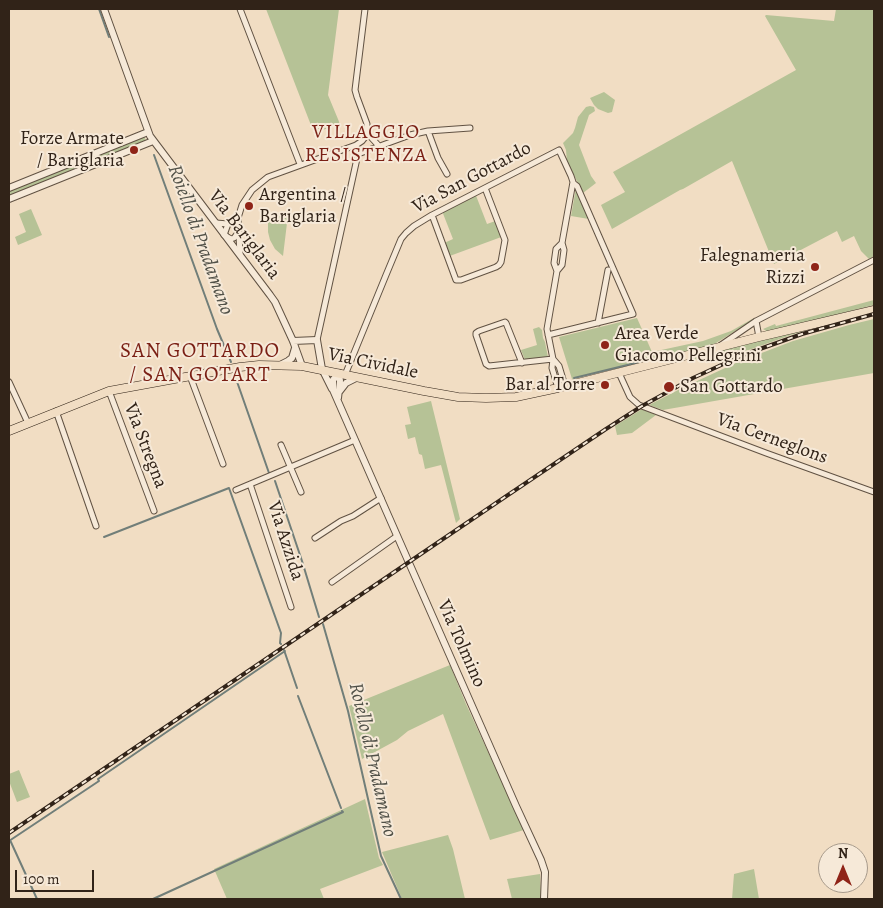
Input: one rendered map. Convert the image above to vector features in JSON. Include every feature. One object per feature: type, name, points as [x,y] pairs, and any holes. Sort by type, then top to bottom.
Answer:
[{"type":"main road","name":"Via Cividale","points":[[9,431],[109,391],[250,365],[280,364],[322,369],[431,393],[470,398],[511,397],[562,387],[874,310]]},
{"type":"street","name":"Via Bariglaria","points":[[104,9],[148,132],[273,298],[302,366]]},
{"type":"street","points":[[240,9],[300,164]]},
{"type":"street","points":[[240,254],[238,218],[246,198],[260,183],[274,174],[356,144],[362,141],[367,132],[367,124],[355,90],[365,9]]},
{"type":"street","points":[[358,154],[410,135],[428,131],[470,128]]},
{"type":"street","points":[[428,131],[438,158],[447,174]]},
{"type":"street","points":[[9,188],[148,132]]},
{"type":"street","points":[[367,132],[379,146]]},
{"type":"street","points":[[9,199],[153,141]]},
{"type":"street","points":[[280,364],[292,358],[294,344],[317,340],[358,154],[356,144]]},
{"type":"street","name":"Via San Gottardo","points":[[342,374],[402,239],[414,226],[558,150],[573,183]]},
{"type":"street","points":[[562,387],[559,366],[553,359],[547,325],[557,271],[554,263],[556,248],[562,243],[573,183]]},
{"type":"street","points":[[548,335],[633,314],[577,186],[573,183]]},
{"type":"street","points":[[432,215],[456,280],[496,268],[501,262],[504,240],[485,188]]},
{"type":"street","points":[[216,223],[228,224],[238,218]]},
{"type":"street","points":[[228,224],[224,235],[228,238],[234,238],[238,232]]},
{"type":"street","name":"Via Cividale","points":[[714,349],[756,321],[874,260]]},
{"type":"street","points":[[598,323],[608,270]]},
{"type":"street","points":[[756,321],[759,337]]},
{"type":"street","points":[[522,363],[505,322],[476,333],[488,366],[522,363],[553,359]]},
{"type":"street","name":"Via Tolmino","points":[[317,340],[322,369],[335,392],[541,860],[545,872],[544,899]]},
{"type":"street","name":"Via Cerneglons","points":[[618,373],[630,397],[639,405],[766,454],[874,492]]},
{"type":"street","name":"Via Tolmino","points":[[335,392],[342,374]]},
{"type":"street","points":[[190,376],[224,464]]},
{"type":"street","points":[[335,392],[356,378]]},
{"type":"street","points":[[9,382],[28,423]]},
{"type":"street","name":"Via Stregna","points":[[109,391],[154,511]]},
{"type":"street","points":[[56,411],[96,526]]},
{"type":"street","points":[[236,490],[356,440]]},
{"type":"street","points":[[281,445],[301,492]]},
{"type":"street","name":"Via Azzida","points":[[250,484],[291,607]]},
{"type":"street","points":[[315,538],[381,498]]},
{"type":"street","points":[[332,582],[397,536]]},
{"type":"green space","points":[[266,9],[339,9],[328,95],[340,124],[314,133]]},
{"type":"green space","points":[[836,9],[874,9],[874,256],[869,259],[861,251],[854,236],[842,242],[837,231],[774,264],[732,161],[612,229],[601,205],[625,192],[613,172],[796,70],[766,15],[834,21]]},
{"type":"green space","points":[[604,92],[615,100],[612,112],[608,113],[598,109],[590,98]]},
{"type":"green space","points":[[586,107],[594,107],[595,111],[589,115],[579,145],[591,176],[596,183],[583,193],[567,162],[563,143],[573,133],[578,117]]},
{"type":"green space","points":[[144,136],[146,141],[9,196],[9,191]]},
{"type":"green space","points":[[576,188],[589,219],[571,216]]},
{"type":"green space","points":[[475,193],[487,224],[498,220],[504,236],[447,257],[442,244],[453,239],[442,211]]},
{"type":"green space","points":[[31,209],[42,235],[18,245],[15,237],[26,232],[19,214]]},
{"type":"green space","points":[[290,211],[294,220],[291,223],[287,223],[283,256],[275,249],[270,240],[268,223],[272,214]]},
{"type":"green space","points":[[874,300],[874,305],[768,332],[763,329],[775,324],[776,326]]},
{"type":"green space","name":"Area Verde Giacomo Pellegrini","points":[[637,318],[652,352],[703,341],[731,331],[754,318],[710,346],[572,379],[559,337]]},
{"type":"green space","points":[[845,319],[791,335],[718,361],[716,354],[691,361],[690,358]]},
{"type":"green space","points":[[874,319],[874,373],[663,410],[649,405],[738,362],[793,341]]},
{"type":"green space","points":[[539,327],[542,330],[548,357],[525,360],[521,350],[537,345],[533,329]]},
{"type":"green space","points":[[431,401],[460,519],[456,523],[441,465],[425,469],[415,437],[408,439],[405,425],[411,424],[407,407]]},
{"type":"green space","points":[[642,409],[656,415],[632,433],[617,435],[615,426]]},
{"type":"green space","points":[[450,665],[524,830],[490,840],[443,714],[408,731],[397,740],[362,759],[349,706]]},
{"type":"green space","points":[[19,770],[30,797],[17,802],[9,781],[9,774]]},
{"type":"green space","points":[[365,799],[379,858],[383,865],[320,889],[324,899],[227,899],[214,869]]},
{"type":"green space","points":[[448,835],[465,899],[402,899],[382,852]]},
{"type":"green space","points":[[754,869],[759,899],[732,899],[734,874]]},
{"type":"green space","points":[[540,874],[541,899],[512,899],[507,879]]},
{"type":"waterway","name":"Roiello di Pradamano","points":[[99,9],[109,37]]},
{"type":"waterway","name":"Roiello di Pradamano","points":[[154,155],[217,329],[231,362]]},
{"type":"waterway","points":[[574,378],[652,359]]},
{"type":"waterway","name":"Roiello di Pradamano","points":[[234,373],[269,473]]},
{"type":"waterway","name":"Roiello di Pradamano","points":[[275,481],[319,617]]},
{"type":"waterway","points":[[104,537],[229,488],[281,633],[281,644]]},
{"type":"waterway","name":"Roiello di Pradamano","points":[[323,624],[348,711],[381,856],[401,899]]},
{"type":"waterway","points":[[284,650],[297,688]]},
{"type":"waterway","points":[[9,841],[99,781],[98,779],[285,651]]},
{"type":"waterway","points":[[298,696],[341,808]]},
{"type":"waterway","points":[[153,899],[342,811]]},
{"type":"waterway","points":[[10,840],[37,899]]},
{"type":"railway","points":[[9,833],[642,406],[693,378],[743,355],[802,334],[874,314]]},
{"type":"place","name":"Forze Armate / Bariglaria","points":[[134,150]]},
{"type":"place","name":"Argentina / Bariglaria","points":[[249,206]]},
{"type":"place","name":"Falegnameria Rizzi","points":[[815,267]]},
{"type":"place","name":"Area Verde Giacomo Pellegrini","points":[[605,345]]},
{"type":"place","name":"Bar al Torre","points":[[605,385]]},
{"type":"place","name":"San Gottardo","points":[[669,387]]},
{"type":"district","name":"VILLAGGIO RESISTENZA","points":[[366,144]]},
{"type":"district","name":"SAN GOTTARDO / SAN GOTART","points":[[200,364]]}]
